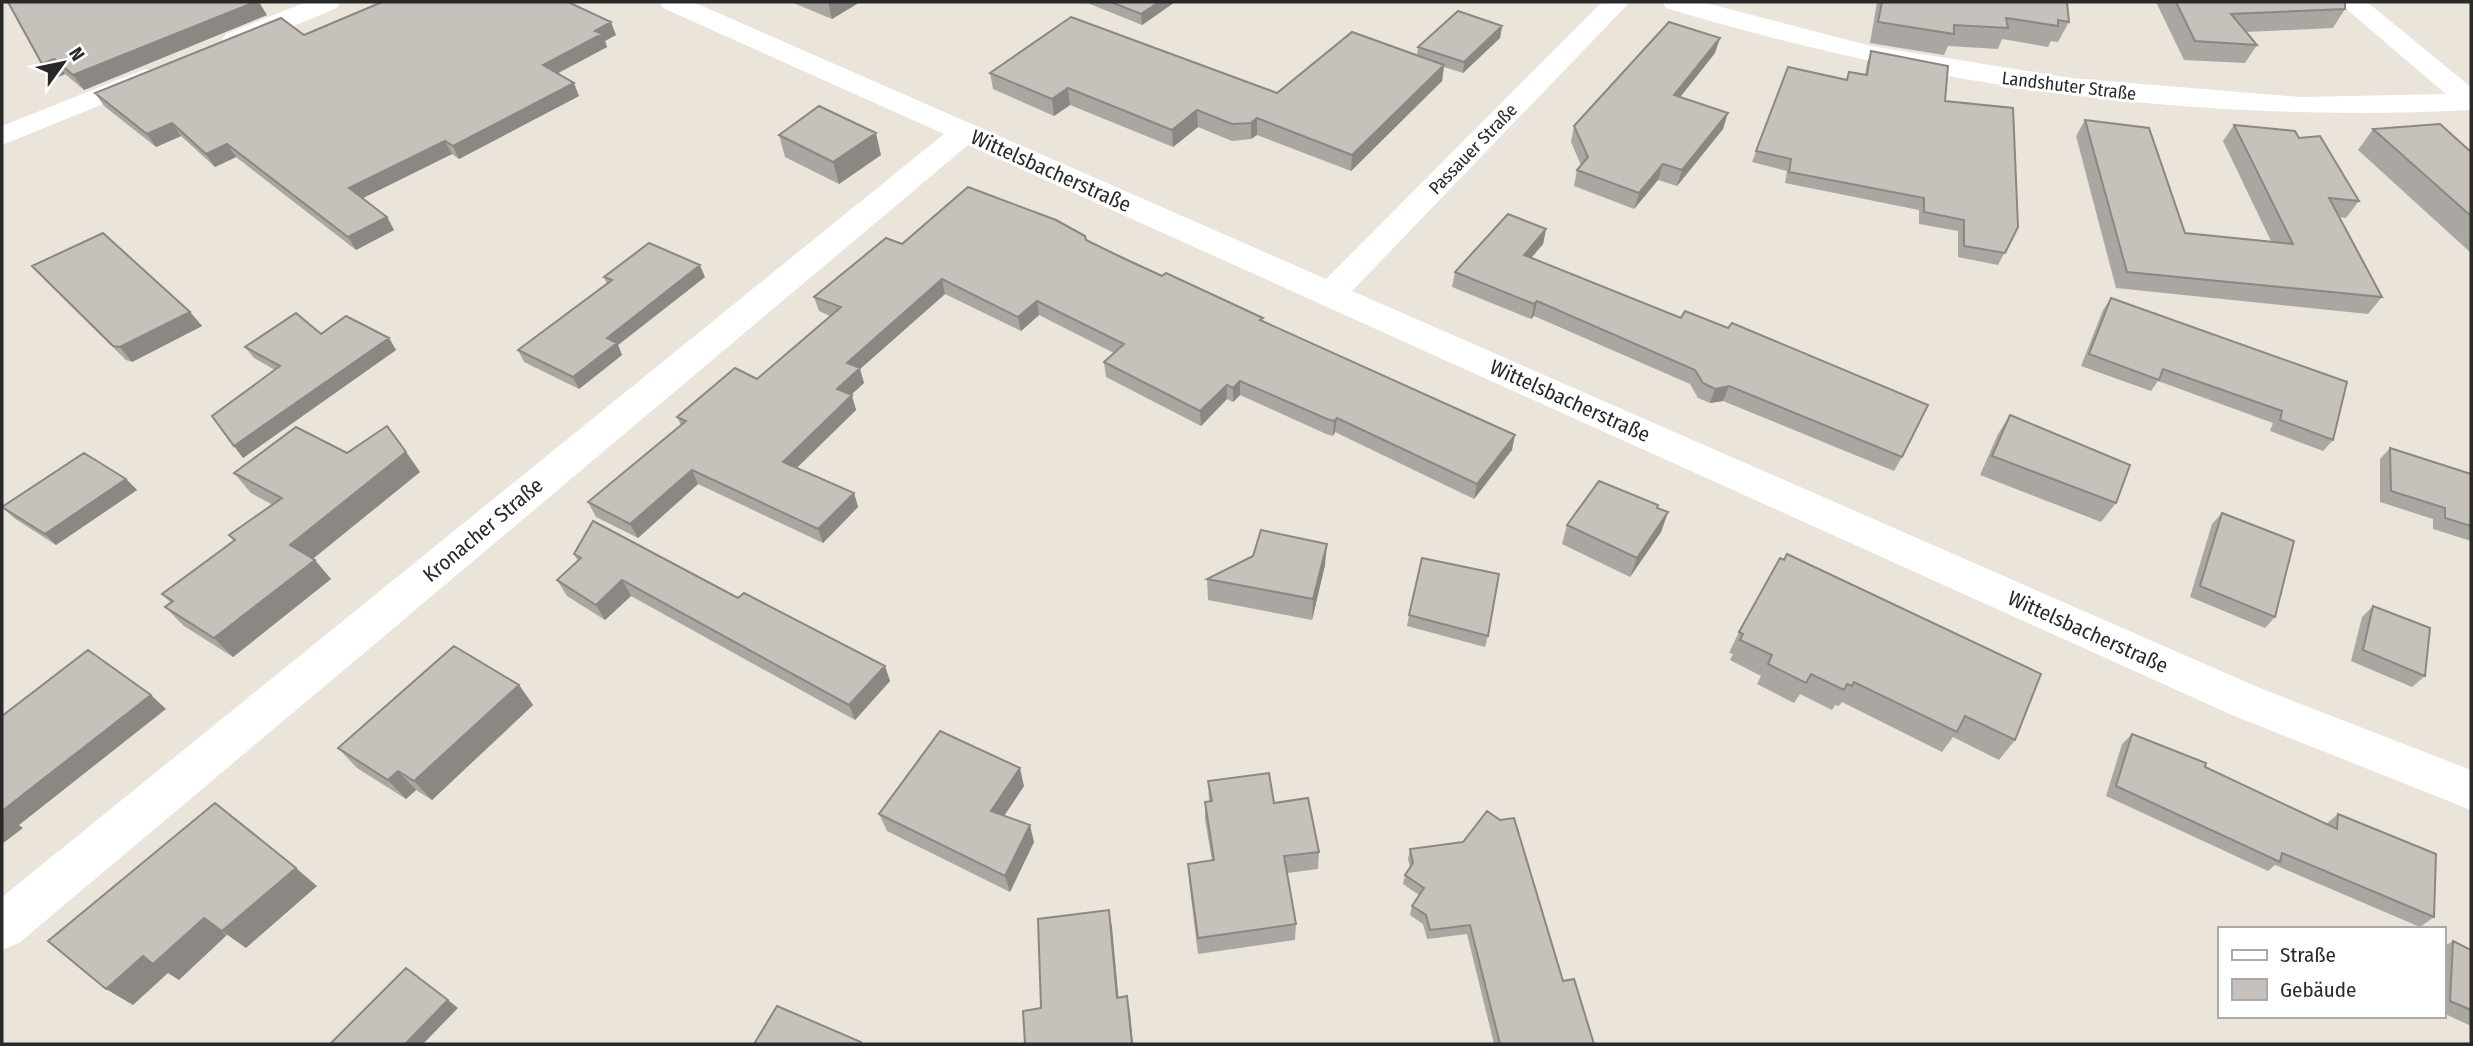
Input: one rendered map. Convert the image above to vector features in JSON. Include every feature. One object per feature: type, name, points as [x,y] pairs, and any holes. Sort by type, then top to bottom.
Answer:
[{"type":"street","points":[[213,49],[328,2]]},
{"type":"street","name":"Wittelsbacherstraße","points":[[672,2],[2247,702],[2471,790]]},
{"type":"street","name":"Passauer Straße","points":[[1329,295],[1617,2]]},
{"type":"street","name":"Landshuter Straße","points":[[1675,2],[1746,24],[1881,58],[2117,93],[2301,106],[2471,102]]},
{"type":"street","points":[[2351,2],[2471,102]]},
{"type":"street","points":[[2,136],[175,65]]},
{"type":"street","name":"Kronacher Straße","points":[[2,927],[964,132]]},
{"type":"building","points":[[8,2],[255,2],[73,75],[54,59],[42,64]]},
{"type":"building","points":[[382,2],[568,2],[611,22],[595,31],[602,34],[543,65],[574,83],[453,146],[445,141],[349,188],[387,217],[348,237],[227,144],[206,154],[172,123],[147,134],[95,93],[281,18],[304,35]]},
{"type":"building","points":[[1111,2],[1159,2],[1141,14]]},
{"type":"building","points":[[1882,2],[2067,2],[2069,22],[2058,20],[2058,26],[2006,18],[2008,28],[1954,25],[1954,34],[1878,22]]},
{"type":"building","points":[[2176,2],[2345,2],[2345,9],[2231,14],[2257,45],[2195,41]]},
{"type":"building","points":[[1458,11],[1502,26],[1464,62],[1418,47]]},
{"type":"building","points":[[1071,17],[1277,93],[1352,32],[1444,65],[1352,155],[1257,118],[1251,123],[1232,124],[1197,110],[1172,130],[1068,88],[1052,99],[990,73]]},
{"type":"building","points":[[1669,22],[1720,38],[1674,95],[1728,113],[1682,170],[1663,164],[1639,193],[1577,170],[1588,157],[1574,126]]},
{"type":"building","points":[[1871,51],[1948,66],[1945,101],[2013,108],[2018,227],[2005,253],[1964,246],[1964,220],[1924,212],[1924,198],[1789,172],[1791,159],[1756,151],[1788,67],[1847,80],[1849,72],[1867,75]]},
{"type":"building","points":[[819,106],[876,133],[833,162],[779,135]]},
{"type":"building","points":[[2085,120],[2149,128],[2185,233],[2293,244],[2234,125],[2295,131],[2299,138],[2320,136],[2359,201],[2329,198],[2382,297],[2127,272]]},
{"type":"building","points":[[2440,124],[2471,152],[2471,216],[2373,129]]},
{"type":"building","points":[[968,187],[1056,220],[1085,236],[1086,240],[1125,259],[1162,276],[1166,273],[1263,318],[1260,320],[1515,435],[1477,484],[1337,418],[1334,421],[1327,419],[1240,381],[1233,388],[1227,385],[1200,411],[1104,362],[1124,344],[1037,301],[1018,317],[942,279],[847,363],[860,368],[837,389],[852,395],[783,462],[854,493],[818,529],[692,470],[630,524],[588,502],[686,421],[677,417],[735,368],[757,379],[841,307],[814,297],[886,238],[902,244]]},
{"type":"building","points":[[1508,214],[1546,229],[1524,255],[1681,318],[1685,311],[1728,328],[1732,323],[1928,405],[1902,457],[1729,386],[1715,389],[1703,383],[1695,370],[1537,301],[1534,304],[1455,272]]},
{"type":"building","points":[[103,233],[190,312],[120,347],[113,346],[32,266]]},
{"type":"building","points":[[649,243],[700,265],[607,338],[617,343],[573,377],[518,350],[612,280],[604,277]]},
{"type":"building","points":[[2111,298],[2347,382],[2333,440],[2280,420],[2282,411],[2163,369],[2159,380],[2089,354]]},
{"type":"building","points":[[296,313],[321,334],[346,316],[389,338],[234,446],[212,416],[280,366],[245,347]]},
{"type":"building","points":[[2010,415],[2130,465],[2116,503],[1992,456]]},
{"type":"building","points":[[387,426],[406,452],[290,545],[315,560],[214,638],[165,607],[173,601],[162,594],[235,540],[229,535],[282,498],[234,473],[296,427],[347,453]]},
{"type":"building","points":[[2390,448],[2471,474],[2471,526],[2445,518],[2445,508],[2391,491]]},
{"type":"building","points":[[84,453],[126,479],[45,534],[2,507]]},
{"type":"building","points":[[1599,481],[1658,505],[1657,508],[1668,512],[1637,558],[1567,525]]},
{"type":"building","points":[[2222,513],[2294,541],[2275,617],[2200,586]]},
{"type":"building","points":[[593,521],[738,598],[744,593],[885,666],[849,705],[622,580],[596,605],[557,580],[581,558],[574,554]]},
{"type":"building","points":[[1261,530],[1327,544],[1313,599],[1207,579],[1253,556]]},
{"type":"building","points":[[1787,554],[2041,674],[2015,740],[1965,716],[1957,732],[1854,682],[1852,686],[1847,684],[1844,690],[1811,674],[1806,683],[1768,664],[1772,655],[1740,640],[1743,634],[1739,632],[1780,558],[1784,560]]},
{"type":"building","points":[[1422,558],[1499,574],[1488,636],[1409,615]]},
{"type":"building","points":[[2373,606],[2430,628],[2425,676],[2363,650]]},
{"type":"building","points":[[454,646],[519,685],[414,781],[398,771],[388,780],[338,748]]},
{"type":"building","points":[[88,650],[151,695],[2,811],[2,716]]},
{"type":"building","points":[[940,731],[1020,768],[991,811],[1030,825],[1005,876],[879,814]]},
{"type":"building","points":[[2132,734],[2206,763],[2205,767],[2337,829],[2338,814],[2436,854],[2434,917],[2282,853],[2280,862],[2116,786]]},
{"type":"building","points":[[1269,773],[1274,803],[1308,798],[1319,852],[1284,856],[1296,924],[1198,938],[1188,864],[1214,860],[1205,802],[1212,801],[1208,781]]},
{"type":"building","points":[[215,803],[296,868],[222,931],[204,918],[153,964],[143,956],[106,989],[48,941]]},
{"type":"building","points":[[1487,811],[1500,820],[1514,818],[1563,981],[1574,979],[1594,1044],[1500,1044],[1470,925],[1430,930],[1426,915],[1412,906],[1424,888],[1405,875],[1413,863],[1410,849],[1463,842]]},
{"type":"building","points":[[1109,910],[1117,998],[1127,996],[1132,1044],[1025,1044],[1023,1011],[1041,1008],[1038,919]]},
{"type":"building","points":[[2453,941],[2471,950],[2471,1010],[2450,1001]]},
{"type":"building","points":[[406,968],[448,1000],[405,1044],[330,1044]]},
{"type":"building","points":[[777,1006],[861,1042],[754,1044]]}]
